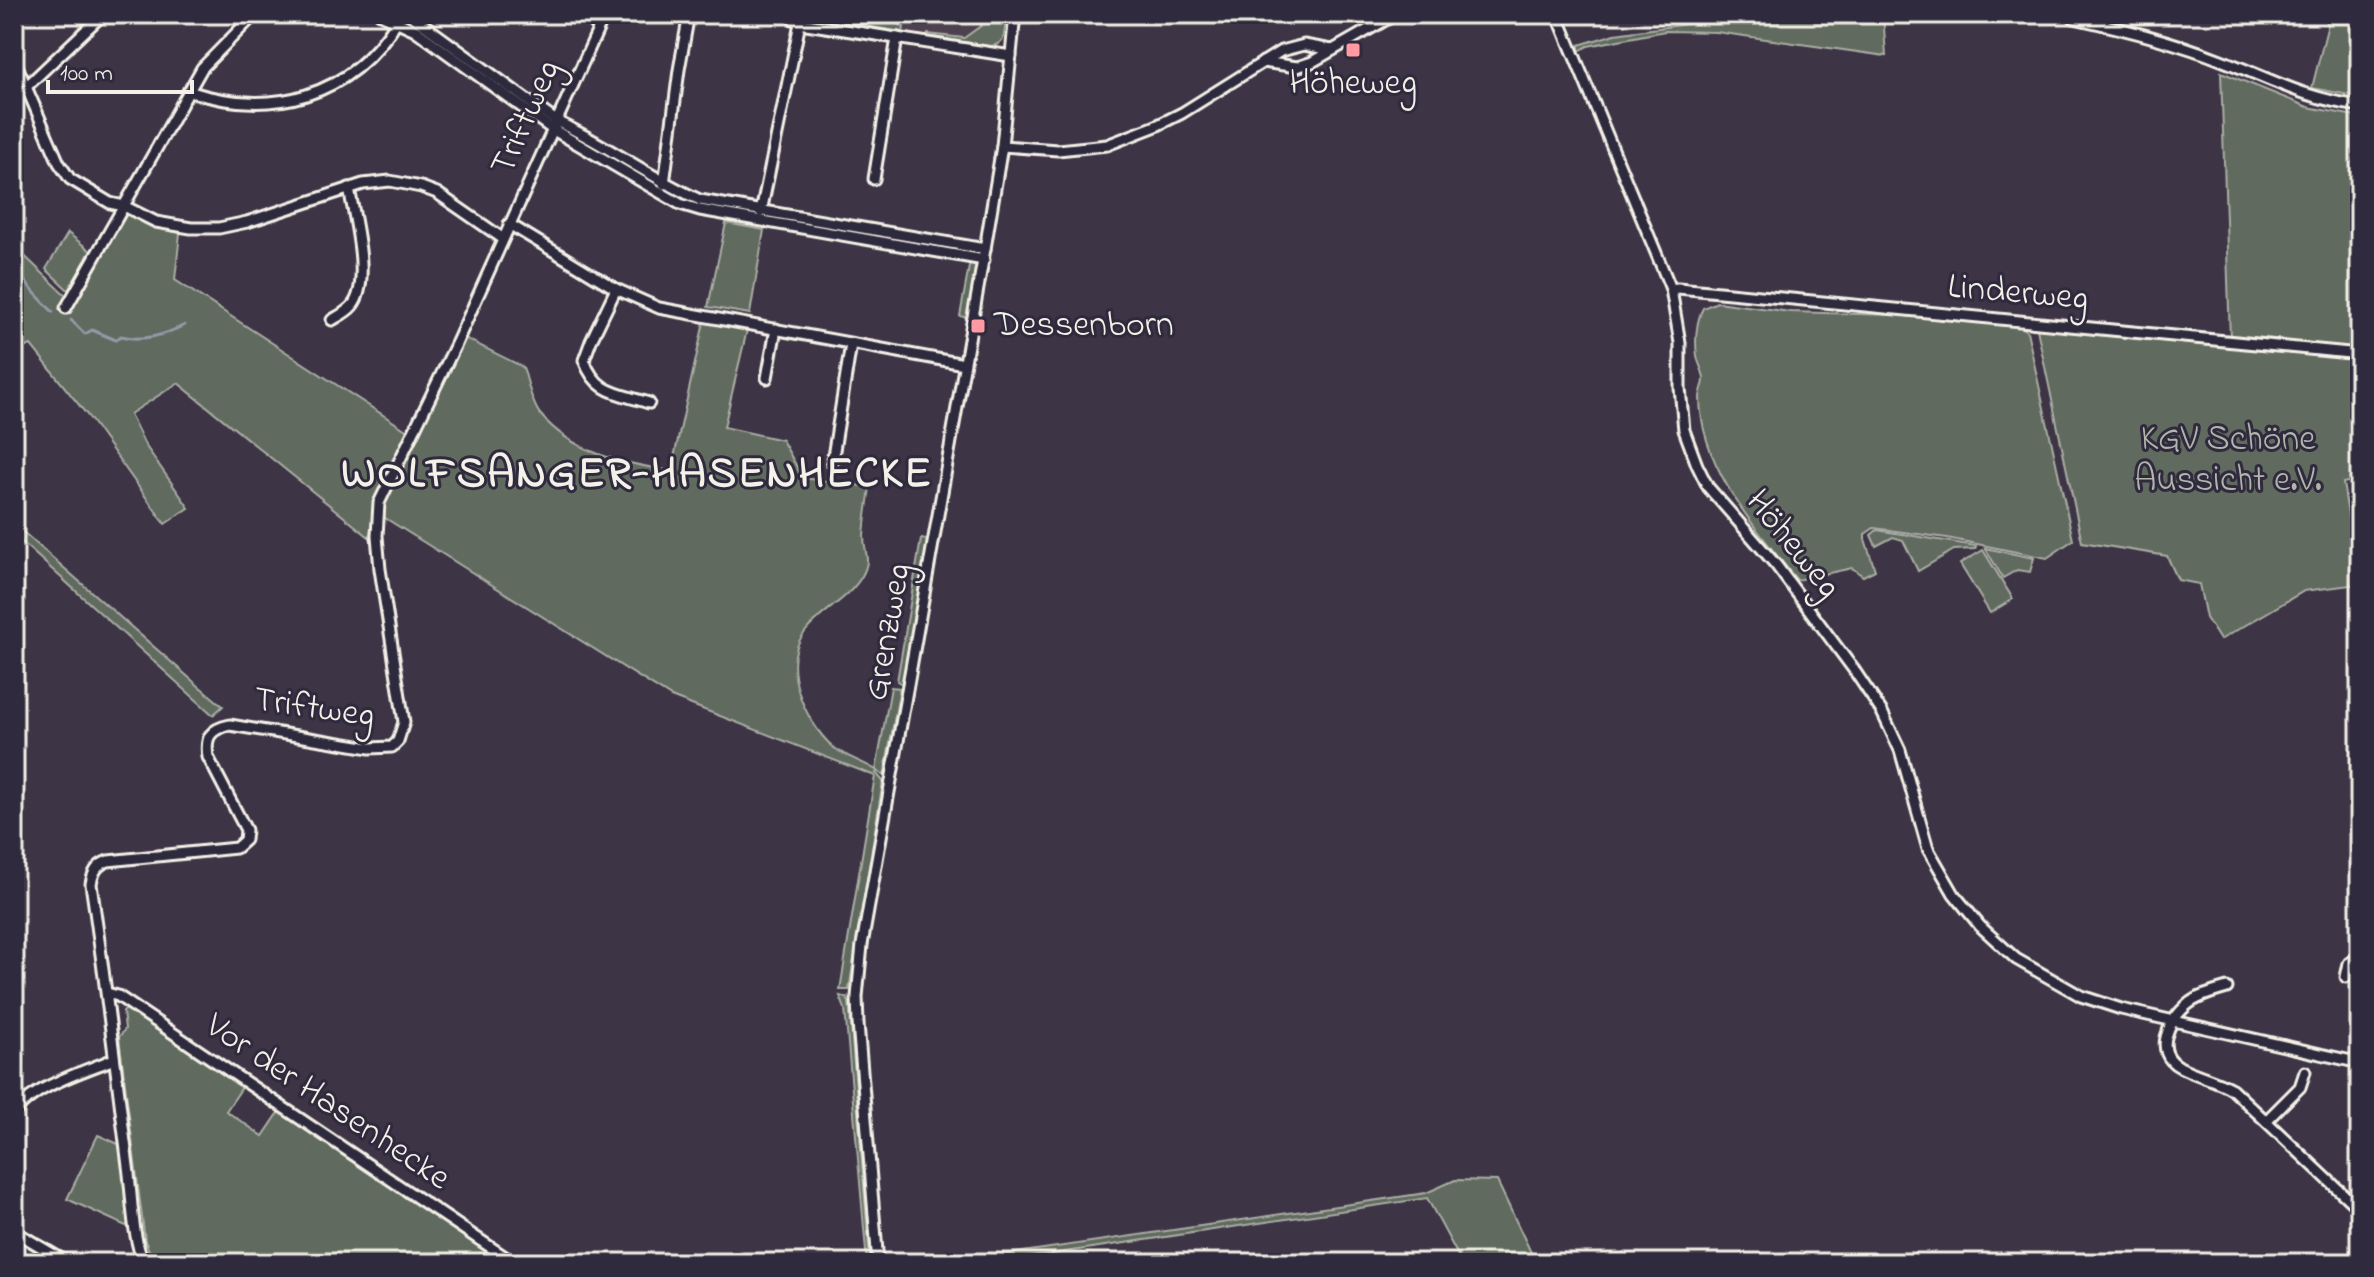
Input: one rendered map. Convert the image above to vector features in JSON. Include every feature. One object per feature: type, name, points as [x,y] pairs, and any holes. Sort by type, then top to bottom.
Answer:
[{"type":"street","points":[[26,87],[103,14]]},
{"type":"street","points":[[66,308],[202,68],[255,14]]},
{"type":"street","points":[[380,14],[415,30],[554,125],[680,204],[700,210],[984,255]]},
{"type":"street","points":[[409,14],[554,125],[576,130],[664,184],[700,200],[984,255]]},
{"type":"street","points":[[582,14],[599,26]]},
{"type":"street","name":"Triftweg","points":[[144,1263],[137,1233],[91,884],[93,874],[100,864],[121,858],[236,848],[245,840],[246,830],[208,757],[206,744],[210,734],[230,725],[370,748],[392,747],[398,741],[404,722],[380,569],[377,536],[379,503],[457,342],[605,14]]},
{"type":"street","points":[[664,184],[689,14]]},
{"type":"street","points":[[785,14],[800,23],[1011,56]]},
{"type":"street","name":"Grenzweg","points":[[878,1263],[857,997],[862,945],[1002,146],[1015,14]]},
{"type":"street","points":[[1263,62],[1297,67],[1396,14]]},
{"type":"street","name":"Höheweg","points":[[1557,14],[1671,289],[1680,343],[1684,430],[1697,465],[1708,487],[1776,565],[1882,712],[1900,750],[1928,849],[1954,894],[1980,926],[2016,959],[2081,996],[2121,1009],[2360,1063]]},
{"type":"street","points":[[2073,16],[2181,45],[2306,96],[2360,106]]},
{"type":"street","points":[[188,91],[217,100],[286,102],[348,76],[369,58],[397,21]]},
{"type":"street","points":[[761,212],[800,23]]},
{"type":"street","points":[[874,179],[897,38]]},
{"type":"street","points":[[1002,146],[1058,150],[1107,145],[1169,120],[1292,47],[1314,45],[1332,50]]},
{"type":"street","points":[[14,59],[59,163],[70,179],[110,203],[124,206],[156,222],[175,227],[219,228],[247,222],[349,188],[390,181],[421,187],[462,208],[502,238]]},
{"type":"street","points":[[332,320],[355,304],[361,286],[361,261],[349,188]]},
{"type":"street","points":[[509,224],[616,289],[659,308],[964,364]]},
{"type":"street","points":[[616,289],[584,360],[595,382],[603,388],[649,403]]},
{"type":"street","name":"Linderweg","points":[[1671,289],[2360,354]]},
{"type":"street","points":[[767,378],[776,329]]},
{"type":"street","points":[[832,463],[851,344]]},
{"type":"street","points":[[2346,977],[2349,963],[2360,958]]},
{"type":"street","points":[[2227,988],[2187,1004],[2173,1020],[2164,1040],[2170,1059],[2179,1067],[2232,1089],[2360,1210]]},
{"type":"street","name":"Vor der Hasenhecke","points":[[107,993],[118,996],[514,1263]]},
{"type":"street","points":[[14,1114],[25,1101],[61,1081],[114,1059]]},
{"type":"street","points":[[2266,1121],[2300,1087],[2305,1072]]},
{"type":"street","points":[[14,1231],[68,1263]]},
{"type":"shaded area","points":[[800,14],[1006,14],[1003,41],[1000,45],[990,46]]},
{"type":"green space","points":[[848,14],[874,20],[876,15],[904,27],[903,32],[846,23]]},
{"type":"green space","points":[[980,14],[1006,14],[1000,43],[990,46],[927,36],[964,38],[982,25]]},
{"type":"green space","points":[[1759,14],[1883,14],[1886,56],[1716,32],[1665,31],[1588,46],[1579,51],[1579,45],[1615,34]]},
{"type":"green space","points":[[2322,14],[2360,14],[2360,97],[2312,88],[2328,24]]},
{"type":"green space","points":[[2221,72],[2308,107],[2360,117],[2360,351],[2230,339]]},
{"type":"green space","points":[[127,213],[153,226],[180,233],[175,280],[417,437],[463,337],[523,367],[540,414],[568,439],[617,460],[671,471],[704,322],[747,330],[724,427],[782,440],[803,478],[870,487],[864,536],[865,570],[849,592],[805,632],[794,660],[799,692],[813,723],[837,750],[876,770],[891,687],[900,688],[884,776],[876,773],[883,781],[849,990],[840,990],[875,776],[671,697],[385,518],[373,519],[369,537],[178,383],[130,414],[145,445],[189,508],[165,524],[88,416],[31,345],[14,352],[14,246],[75,304]]},
{"type":"green space","points":[[726,223],[764,230],[750,314],[708,307]]},
{"type":"green space","points":[[68,233],[92,252],[68,290],[46,269]]},
{"type":"green space","points":[[970,261],[976,265],[976,270],[968,318],[960,316]]},
{"type":"green space","points":[[1717,302],[1790,312],[1894,315],[2020,326],[2027,331],[2073,540],[2047,558],[1947,538],[1874,528],[1865,534],[1865,539],[1875,570],[1863,576],[1852,568],[1797,580],[1733,496],[1709,448],[1702,423],[1700,397],[1704,380],[1696,338],[1703,308]]},
{"type":"green space","name":"KGV Schöne Aussicht e.V.","points":[[2037,329],[2360,360],[2360,479],[2343,483],[2359,584],[2304,591],[2220,640],[2206,618],[2199,584],[2178,580],[2167,556],[2082,542]]},
{"type":"green space","points":[[14,524],[223,706],[213,715],[14,535]]},
{"type":"green space","points":[[1877,530],[1976,546],[1975,549],[1954,550],[1918,571],[1903,540],[1893,537],[1876,546],[1871,535]]},
{"type":"green space","points":[[921,539],[929,540],[902,684],[897,681]]},
{"type":"green space","points":[[1985,548],[2034,558],[2030,572],[2017,570],[2003,578]]},
{"type":"green space","points":[[1983,550],[2013,599],[1990,613],[1960,564]]},
{"type":"green space","points":[[840,996],[849,1002],[870,1263],[867,1263],[845,1009]]},
{"type":"green space","points":[[127,1008],[243,1086],[226,1111],[263,1136],[280,1111],[506,1263],[154,1263],[145,1241],[119,1037],[125,1029],[123,1012]]},
{"type":"green space","points":[[98,1135],[123,1146],[131,1221],[126,1226],[67,1199]]},
{"type":"green space","points":[[1455,1180],[1497,1181],[1536,1263],[1462,1263],[1427,1198],[991,1263],[947,1263],[1426,1193]]},
{"type":"waterway","points":[[14,267],[53,312]]},
{"type":"waterway","points":[[71,320],[85,334],[92,330],[116,340],[121,336],[154,336],[185,325]]},
{"type":"place","name":"Höheweg","points":[[1353,50]]},
{"type":"place","name":"Dessenborn","points":[[978,326]]},
{"type":"district","name":"WOLFSANGER-HASENHECKE","points":[[637,475]]}]
